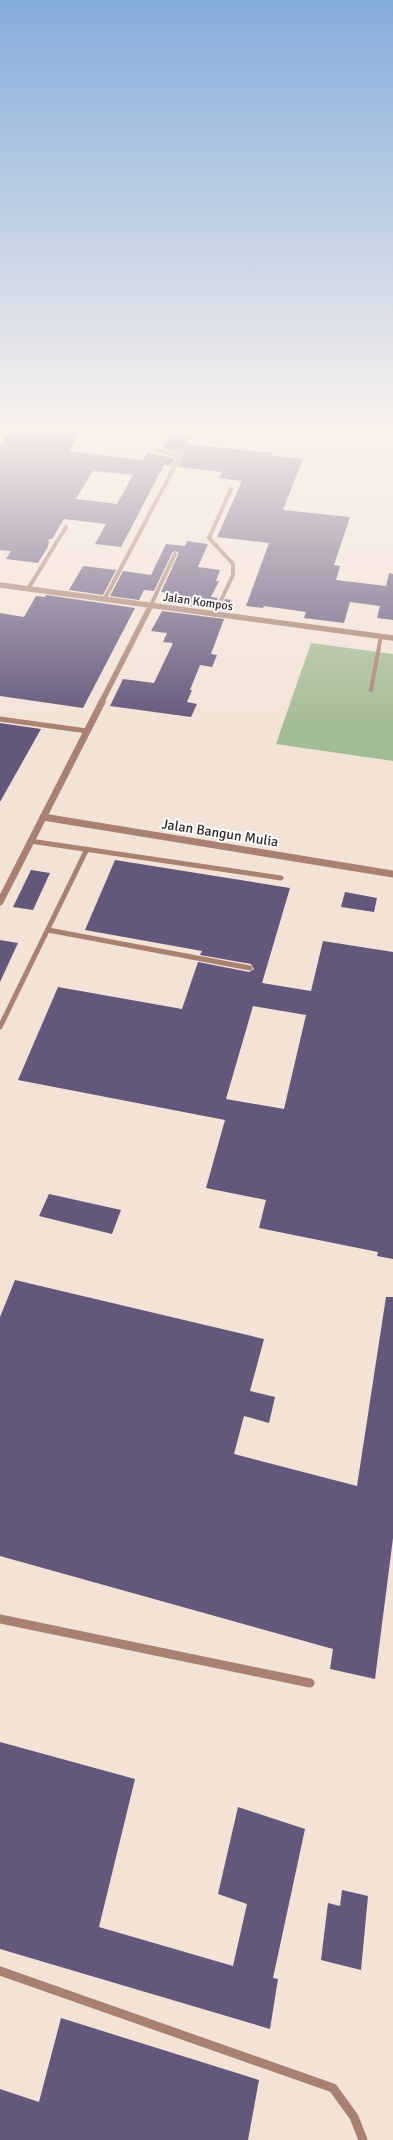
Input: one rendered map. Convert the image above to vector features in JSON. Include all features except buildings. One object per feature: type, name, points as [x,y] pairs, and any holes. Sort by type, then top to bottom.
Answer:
[{"type":"street","name":"Jalan Kompos","points":[[0,585],[150,607],[393,638]]},
{"type":"street","points":[[0,902],[150,607]]},
{"type":"street","name":"Jalan Bangun Mulia","points":[[43,817],[393,874]]},
{"type":"lane","points":[[104,600],[143,526]]},
{"type":"lane","points":[[214,526],[209,538],[233,564],[234,568],[233,575],[214,615]]},
{"type":"lane","points":[[28,589],[66,527]]},
{"type":"lane","points":[[150,607],[175,554]]},
{"type":"lane","points":[[371,690],[381,636]]},
{"type":"lane","points":[[0,719],[87,731]]},
{"type":"lane","points":[[30,841],[280,878]]},
{"type":"lane","points":[[0,1028],[87,849]]},
{"type":"lane","points":[[48,930],[250,968]]},
{"type":"lane","points":[[0,1618],[310,1683]]},
{"type":"lane","points":[[0,1971],[333,2088],[354,2117],[362,2140]]},
{"type":"green space","points":[[311,643],[393,654],[393,761],[276,744]]}]
